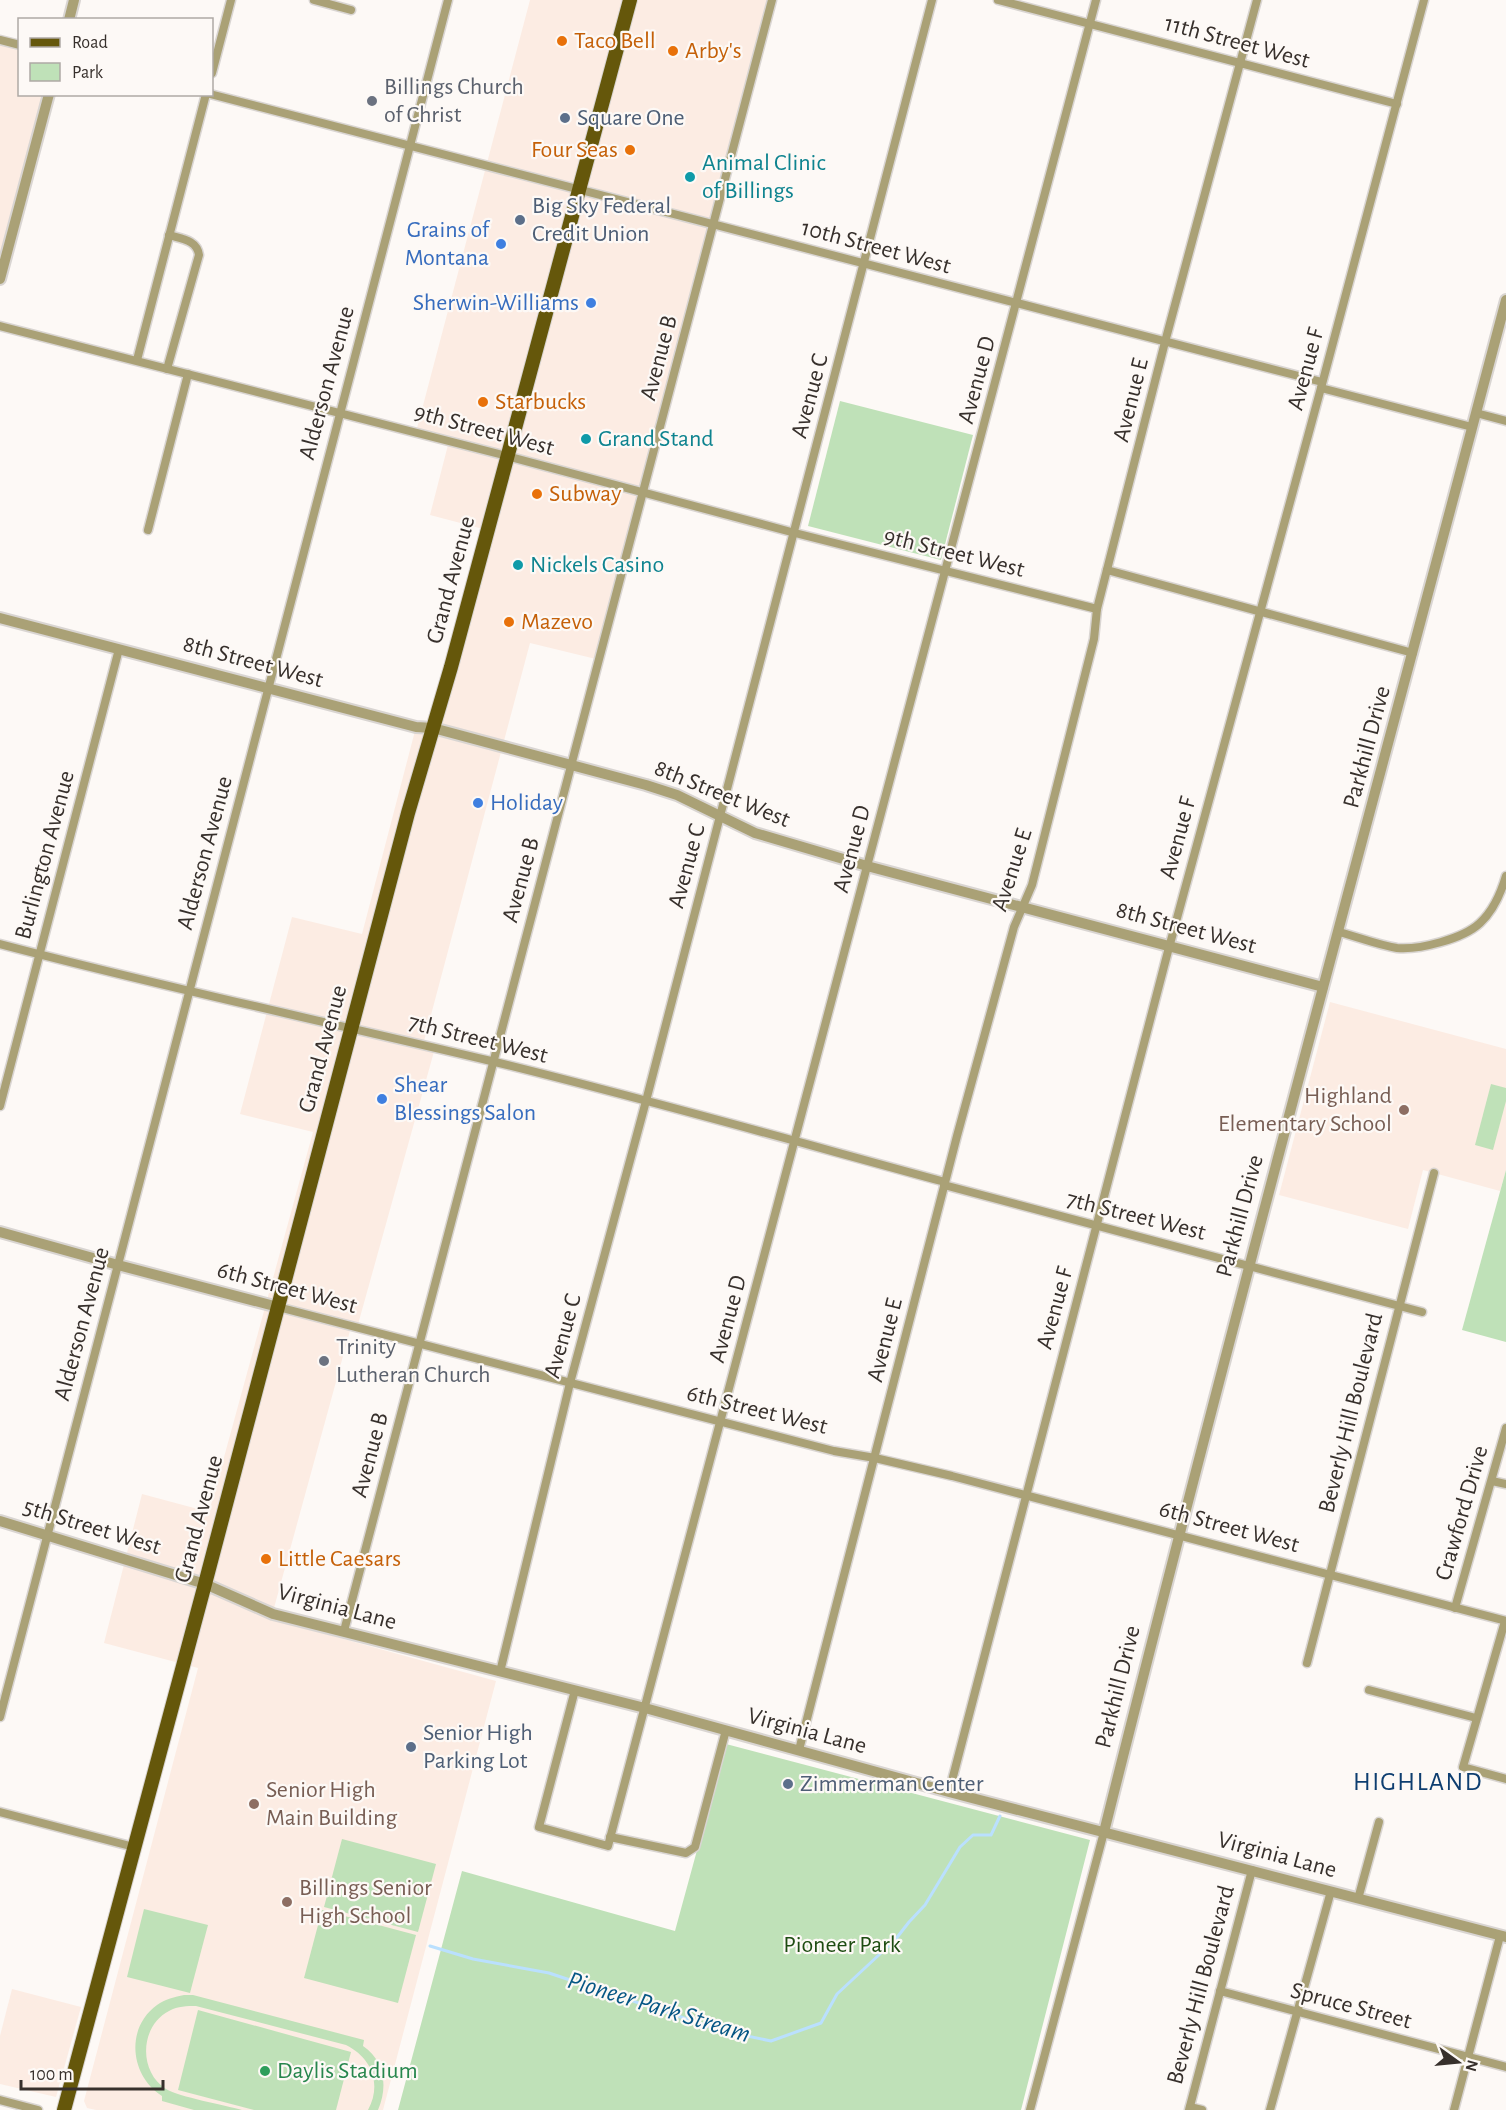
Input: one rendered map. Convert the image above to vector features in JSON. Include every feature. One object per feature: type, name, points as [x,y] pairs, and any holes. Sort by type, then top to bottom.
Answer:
[{"type":"main road","name":"Grand Avenue","points":[[64,2110],[408,813],[630,0]]},
{"type":"street","points":[[70,18],[74,0]]},
{"type":"street","points":[[213,69],[231,0]]},
{"type":"street","points":[[314,0],[351,10]]},
{"type":"street","name":"Alderson Avenue","points":[[0,1717],[448,0]]},
{"type":"street","name":"Avenue B","points":[[344,1631],[772,0]]},
{"type":"street","name":"Avenue C","points":[[500,1672],[570,1383],[646,1101],[933,0]]},
{"type":"street","name":"11th Street West","points":[[999,0],[1397,104]]},
{"type":"street","name":"Avenue D","points":[[609,1841],[1096,0]]},
{"type":"street","name":"Avenue E","points":[[799,1750],[944,1184],[1014,927],[1032,885],[1094,639],[1097,609],[1257,0]]},
{"type":"street","name":"Avenue F","points":[[949,1792],[1169,945],[1322,385],[1424,0]]},
{"type":"street","points":[[0,40],[18,44]]},
{"type":"street","name":"10th Street West","points":[[213,95],[1166,342],[1472,427]]},
{"type":"street","points":[[0,279],[48,96]]},
{"type":"street","points":[[137,360],[207,96]]},
{"type":"street","points":[[167,369],[199,255],[198,248],[192,242],[170,234]]},
{"type":"street","name":"Parkhill Drive","points":[[1030,2110],[1104,1832],[1248,1265],[1339,932],[1506,300]]},
{"type":"street","name":"9th Street West","points":[[0,326],[507,456],[795,533],[1097,609]]},
{"type":"street","points":[[148,530],[188,374]]},
{"type":"street","points":[[1476,413],[1506,421]]},
{"type":"street","points":[[1107,570],[1413,653]]},
{"type":"street","name":"8th Street West","points":[[0,618],[416,727],[433,728],[572,765],[677,795],[754,833],[867,866],[1323,987]]},
{"type":"street","name":"Burlington Avenue","points":[[0,1107],[119,649]]},
{"type":"street","points":[[1339,932],[1396,947],[1410,948],[1443,943],[1479,924],[1501,894],[1506,876]]},
{"type":"street","name":"7th Street West","points":[[0,944],[646,1101],[1097,1227],[1422,1312]]},
{"type":"street","name":"Beverly Hill Boulevard","points":[[1307,1663],[1434,1173]]},
{"type":"street","name":"6th Street West","points":[[0,1232],[720,1422],[1027,1496],[1505,1621]]},
{"type":"street","name":"Crawford Drive","points":[[1455,1608],[1506,1428]]},
{"type":"street","points":[[1492,1481],[1506,1484]]},
{"type":"street","name":"5th Street West","points":[[0,1521],[205,1584]]},
{"type":"street","name":"Virginia Lane","points":[[205,1584],[273,1614],[645,1708],[949,1792],[1503,1937]]},
{"type":"street","points":[[1505,1621],[1463,1767],[1506,1779]]},
{"type":"street","points":[[1369,1689],[1476,1718]]},
{"type":"street","points":[[575,1690],[539,1827],[686,1853],[695,1846],[726,1730]]},
{"type":"street","points":[[0,1812],[134,1846]]},
{"type":"street","points":[[1358,1899],[1379,1822]]},
{"type":"street","name":"Beverly Hill Boulevard","points":[[1189,2108],[1252,1870]]},
{"type":"street","points":[[1270,2110],[1331,1891]]},
{"type":"street","points":[[1454,2110],[1503,1937]]},
{"type":"street","name":"Spruce Street","points":[[1220,1991],[1506,2067]]},
{"type":"street","points":[[0,2100],[38,2110]]},
{"type":"street","points":[[1189,2108],[1202,2110]]},
{"type":"shaded area","points":[[530,0],[772,0],[600,660],[530,643],[423,1045],[435,1048],[357,1328],[351,1327],[271,1619],[496,1681],[383,2110],[96,2110],[87,2108],[84,2101],[198,1668],[104,1643],[142,1494],[209,1512],[313,1132],[240,1114],[292,917],[362,934],[416,727],[433,728],[487,530],[430,515],[449,441],[416,432]]},
{"type":"shaded area","points":[[0,40],[18,45],[18,96],[49,96],[0,280]]},
{"type":"shaded area","name":"Highland Elementary School","points":[[1330,1002],[1506,1049],[1506,1170],[1500,1191],[1423,1170],[1408,1229],[1279,1195]]},
{"type":"shaded area","points":[[12,1989],[81,2007],[56,2097],[0,2084],[0,2036]]},
{"type":"green space","points":[[840,401],[973,435],[941,560],[808,526]]},
{"type":"green space","points":[[1491,1084],[1506,1088],[1506,1101],[1493,1150],[1475,1145]]},
{"type":"green space","points":[[1506,1170],[1506,1342],[1462,1330]]},
{"type":"green space","name":"Pioneer Park","points":[[726,1744],[1090,1840],[1021,2110],[398,2110],[462,1871],[675,1931]]},
{"type":"green space","points":[[342,1839],[436,1864],[418,1932],[324,1907]]},
{"type":"green space","points":[[144,1909],[208,1925],[190,1993],[127,1977]]},
{"type":"green space","points":[[322,1910],[416,1935],[398,2003],[304,1978]]},
{"type":"green space","points":[[184,1995],[193,1995],[364,2040],[363,2046],[376,2059],[382,2075],[383,2092],[378,2110],[368,2110],[374,2091],[374,2081],[368,2064],[355,2050],[346,2045],[196,2006],[172,2009],[159,2018],[152,2027],[146,2049],[151,2071],[157,2081],[172,2092],[242,2110],[194,2110],[162,2101],[162,2096],[143,2077],[138,2064],[136,2039],[140,2026],[157,2005]]},
{"type":"green space","name":"Daylis Stadium","points":[[198,2010],[351,2052],[336,2110],[254,2110],[178,2090]]},
{"type":"waterway","name":"Pioneer Park Stream","points":[[430,1946],[473,1959],[549,1973],[723,2031],[771,2041],[821,2023],[837,1994],[895,1940],[925,1905],[960,1847],[973,1835],[991,1835],[1000,1816]]},
{"type":"place","name":"Taco Bell","points":[[562,41]]},
{"type":"place","name":"Arby's","points":[[673,51]]},
{"type":"place","name":"Billings Church of Christ","points":[[372,101]]},
{"type":"place","name":"Square One","points":[[565,118]]},
{"type":"place","name":"Four Seas","points":[[630,150]]},
{"type":"place","name":"Animal Clinic of Billings","points":[[690,177]]},
{"type":"place","name":"Big Sky Federal Credit Union","points":[[520,220]]},
{"type":"place","name":"Grains of Montana","points":[[501,244]]},
{"type":"place","name":"Sherwin-Williams","points":[[591,303]]},
{"type":"place","name":"Starbucks","points":[[483,402]]},
{"type":"place","name":"Grand Stand","points":[[586,439]]},
{"type":"place","name":"Subway","points":[[537,494]]},
{"type":"place","name":"Nickels Casino","points":[[518,565]]},
{"type":"place","name":"Mazevo","points":[[509,622]]},
{"type":"place","name":"Holiday","points":[[478,803]]},
{"type":"place","name":"Shear Blessings Salon","points":[[382,1099]]},
{"type":"place","name":"Highland Elementary School","points":[[1404,1110]]},
{"type":"place","name":"Trinity Lutheran Church","points":[[324,1361]]},
{"type":"place","name":"Little Caesars","points":[[266,1559]]},
{"type":"place","name":"Senior High Parking Lot","points":[[411,1747]]},
{"type":"place","name":"Zimmerman Center","points":[[788,1784]]},
{"type":"place","name":"Senior High Main Building","points":[[254,1804]]},
{"type":"place","name":"Billings Senior High School","points":[[287,1902]]},
{"type":"place","name":"Daylis Stadium","points":[[265,2071]]},
{"type":"district","name":"HIGHLAND","points":[[1418,1782]]}]
